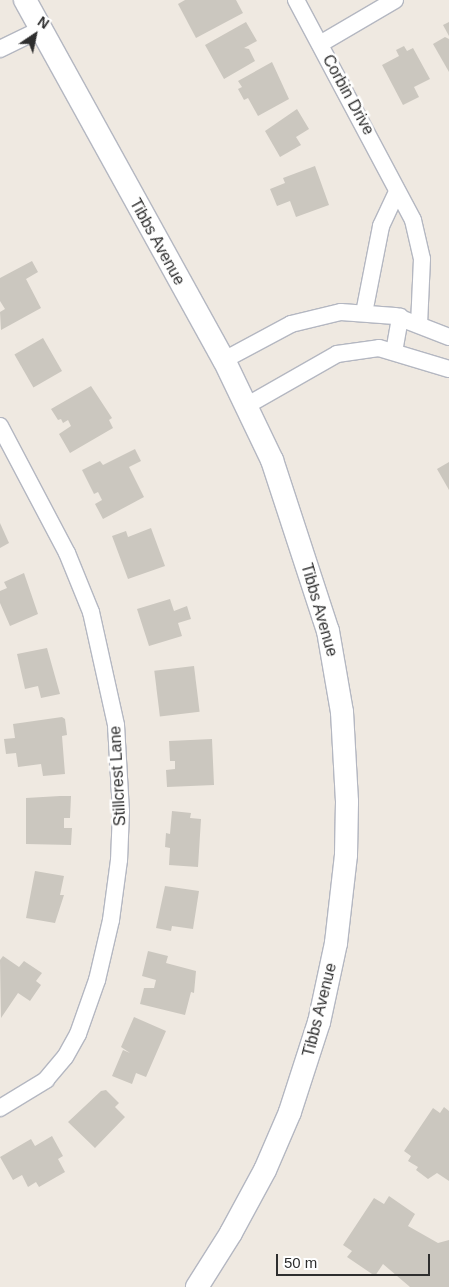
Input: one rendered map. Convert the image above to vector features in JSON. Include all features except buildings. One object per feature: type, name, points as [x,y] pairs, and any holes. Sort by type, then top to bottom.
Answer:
[{"type":"street","name":"Tibbs Avenue","points":[[25,0],[224,360],[272,460],[328,632],[342,712],[346,765],[346,855],[336,943],[306,1067],[265,1170],[231,1233],[197,1287]]},
{"type":"street","name":"Corbin Drive","points":[[296,0],[387,166],[397,191],[413,220],[422,253],[419,324]]},
{"type":"street","points":[[320,44],[395,0]]},
{"type":"street","points":[[0,49],[41,29]]},
{"type":"street","points":[[364,313],[381,226],[397,191]]},
{"type":"street","points":[[224,360],[291,324],[341,312],[400,317],[449,337]]},
{"type":"street","points":[[394,352],[400,317]]},
{"type":"street","points":[[246,406],[337,354],[378,348],[449,369]]},
{"type":"street","name":"Stillcrest Lane","points":[[0,426],[67,553],[91,612],[116,725],[121,811],[119,860],[111,920],[96,980],[78,1034],[65,1057],[46,1080],[0,1108]]}]
